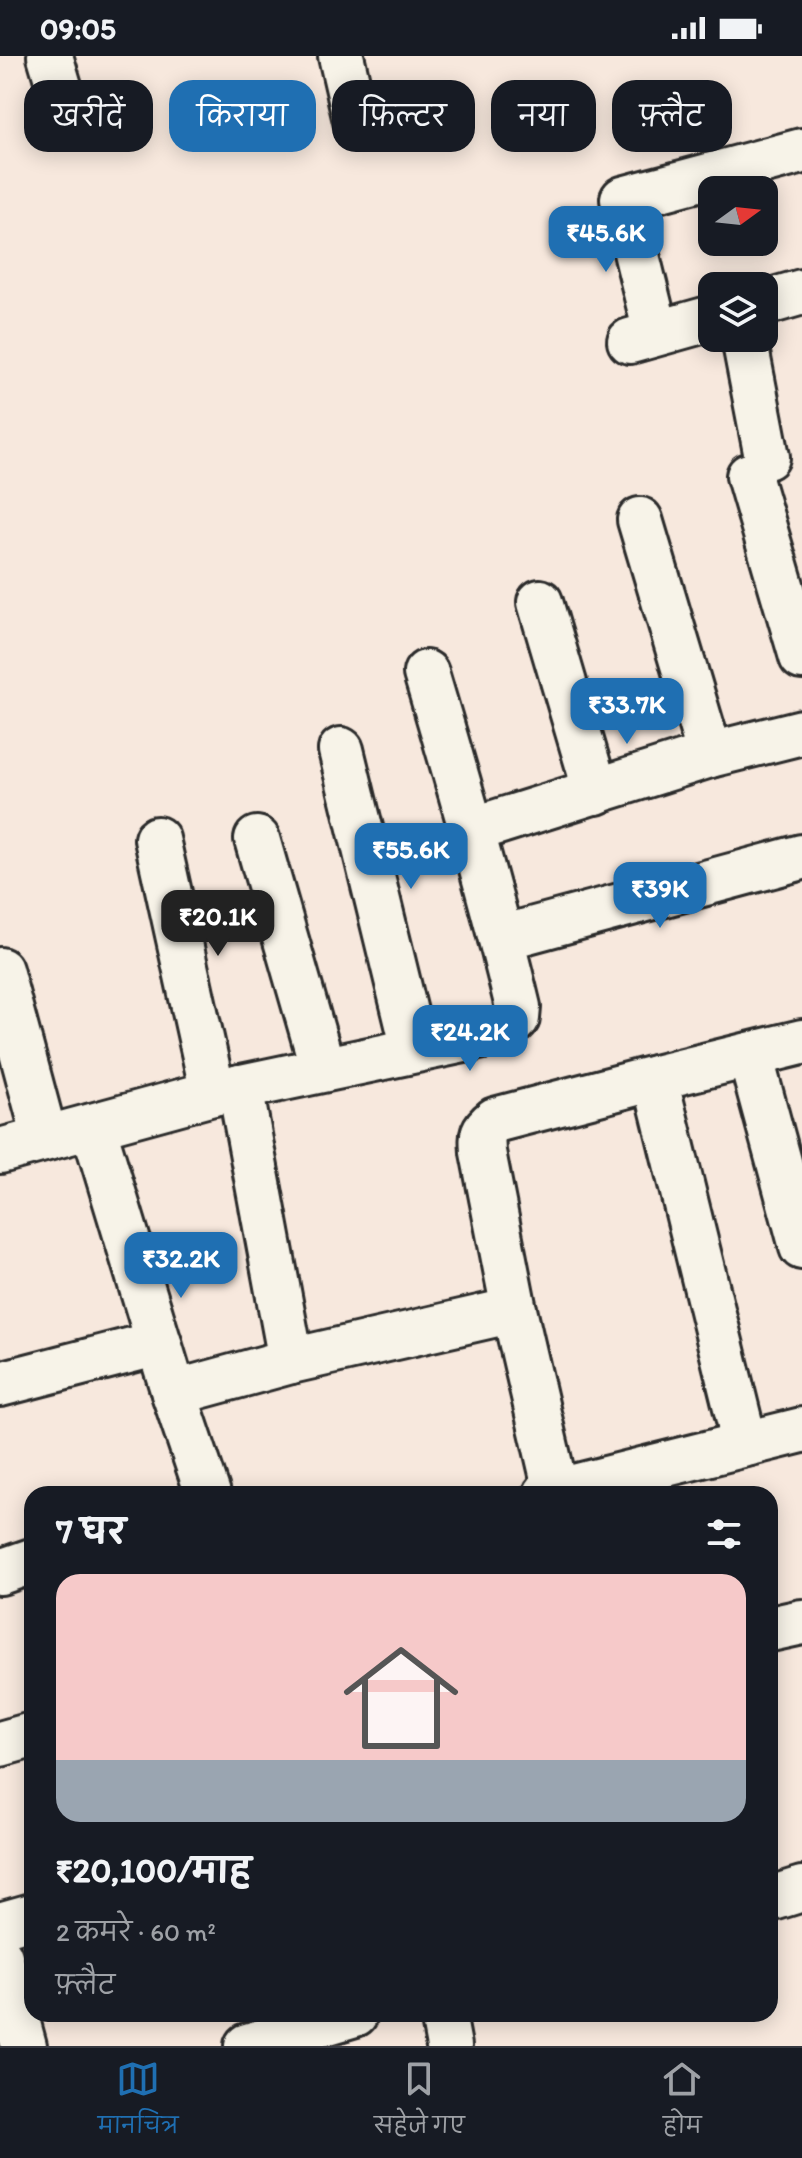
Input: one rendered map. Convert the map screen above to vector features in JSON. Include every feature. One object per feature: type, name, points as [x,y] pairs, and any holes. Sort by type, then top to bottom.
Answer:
[{"type":"street","points":[[50,56],[57,80]]},
{"type":"street","points":[[341,56],[347,80]]},
{"type":"street","points":[[698,322],[642,337],[623,199],[802,151]]},
{"type":"street","points":[[778,299],[802,292]]},
{"type":"street","points":[[746,352],[758,466],[802,657]]},
{"type":"street","points":[[640,520],[710,755]]},
{"type":"street","points":[[540,602],[596,792]]},
{"type":"street","points":[[0,1151],[227,1090],[497,1033],[517,1018],[518,1007],[501,938],[426,673]]},
{"type":"street","points":[[472,830],[710,755],[802,732]]},
{"type":"street","points":[[341,750],[414,1049]]},
{"type":"street","points":[[157,839],[227,1090],[291,1361]]},
{"type":"street","points":[[257,839],[323,1069]]},
{"type":"street","points":[[501,938],[802,857]]},
{"type":"street","points":[[0,970],[45,1138]]},
{"type":"street","points":[[550,1486],[483,1152],[482,1135],[485,1129],[495,1120],[802,1042]]},
{"type":"street","points":[[750,1055],[802,1247]]},
{"type":"street","points":[[655,1078],[745,1444]]},
{"type":"street","points":[[93,1126],[205,1486]]},
{"type":"street","points":[[174,1393],[291,1361],[514,1310]]},
{"type":"street","points":[[0,1384],[159,1343]]},
{"type":"street","points":[[579,1486],[802,1430]]},
{"type":"street","points":[[0,1572],[24,1564]]},
{"type":"street","points":[[778,1627],[802,1622]]},
{"type":"street","points":[[0,1744],[24,1737]]},
{"type":"street","points":[[778,1896],[802,1889]]},
{"type":"street","points":[[0,1925],[24,1918]]},
{"type":"street","points":[[0,1957],[24,2046]]},
{"type":"street","points":[[247,2046],[330,2022]]},
{"type":"street","points":[[360,2022],[367,2046]]},
{"type":"street","points":[[444,2022],[449,2046]]}]
